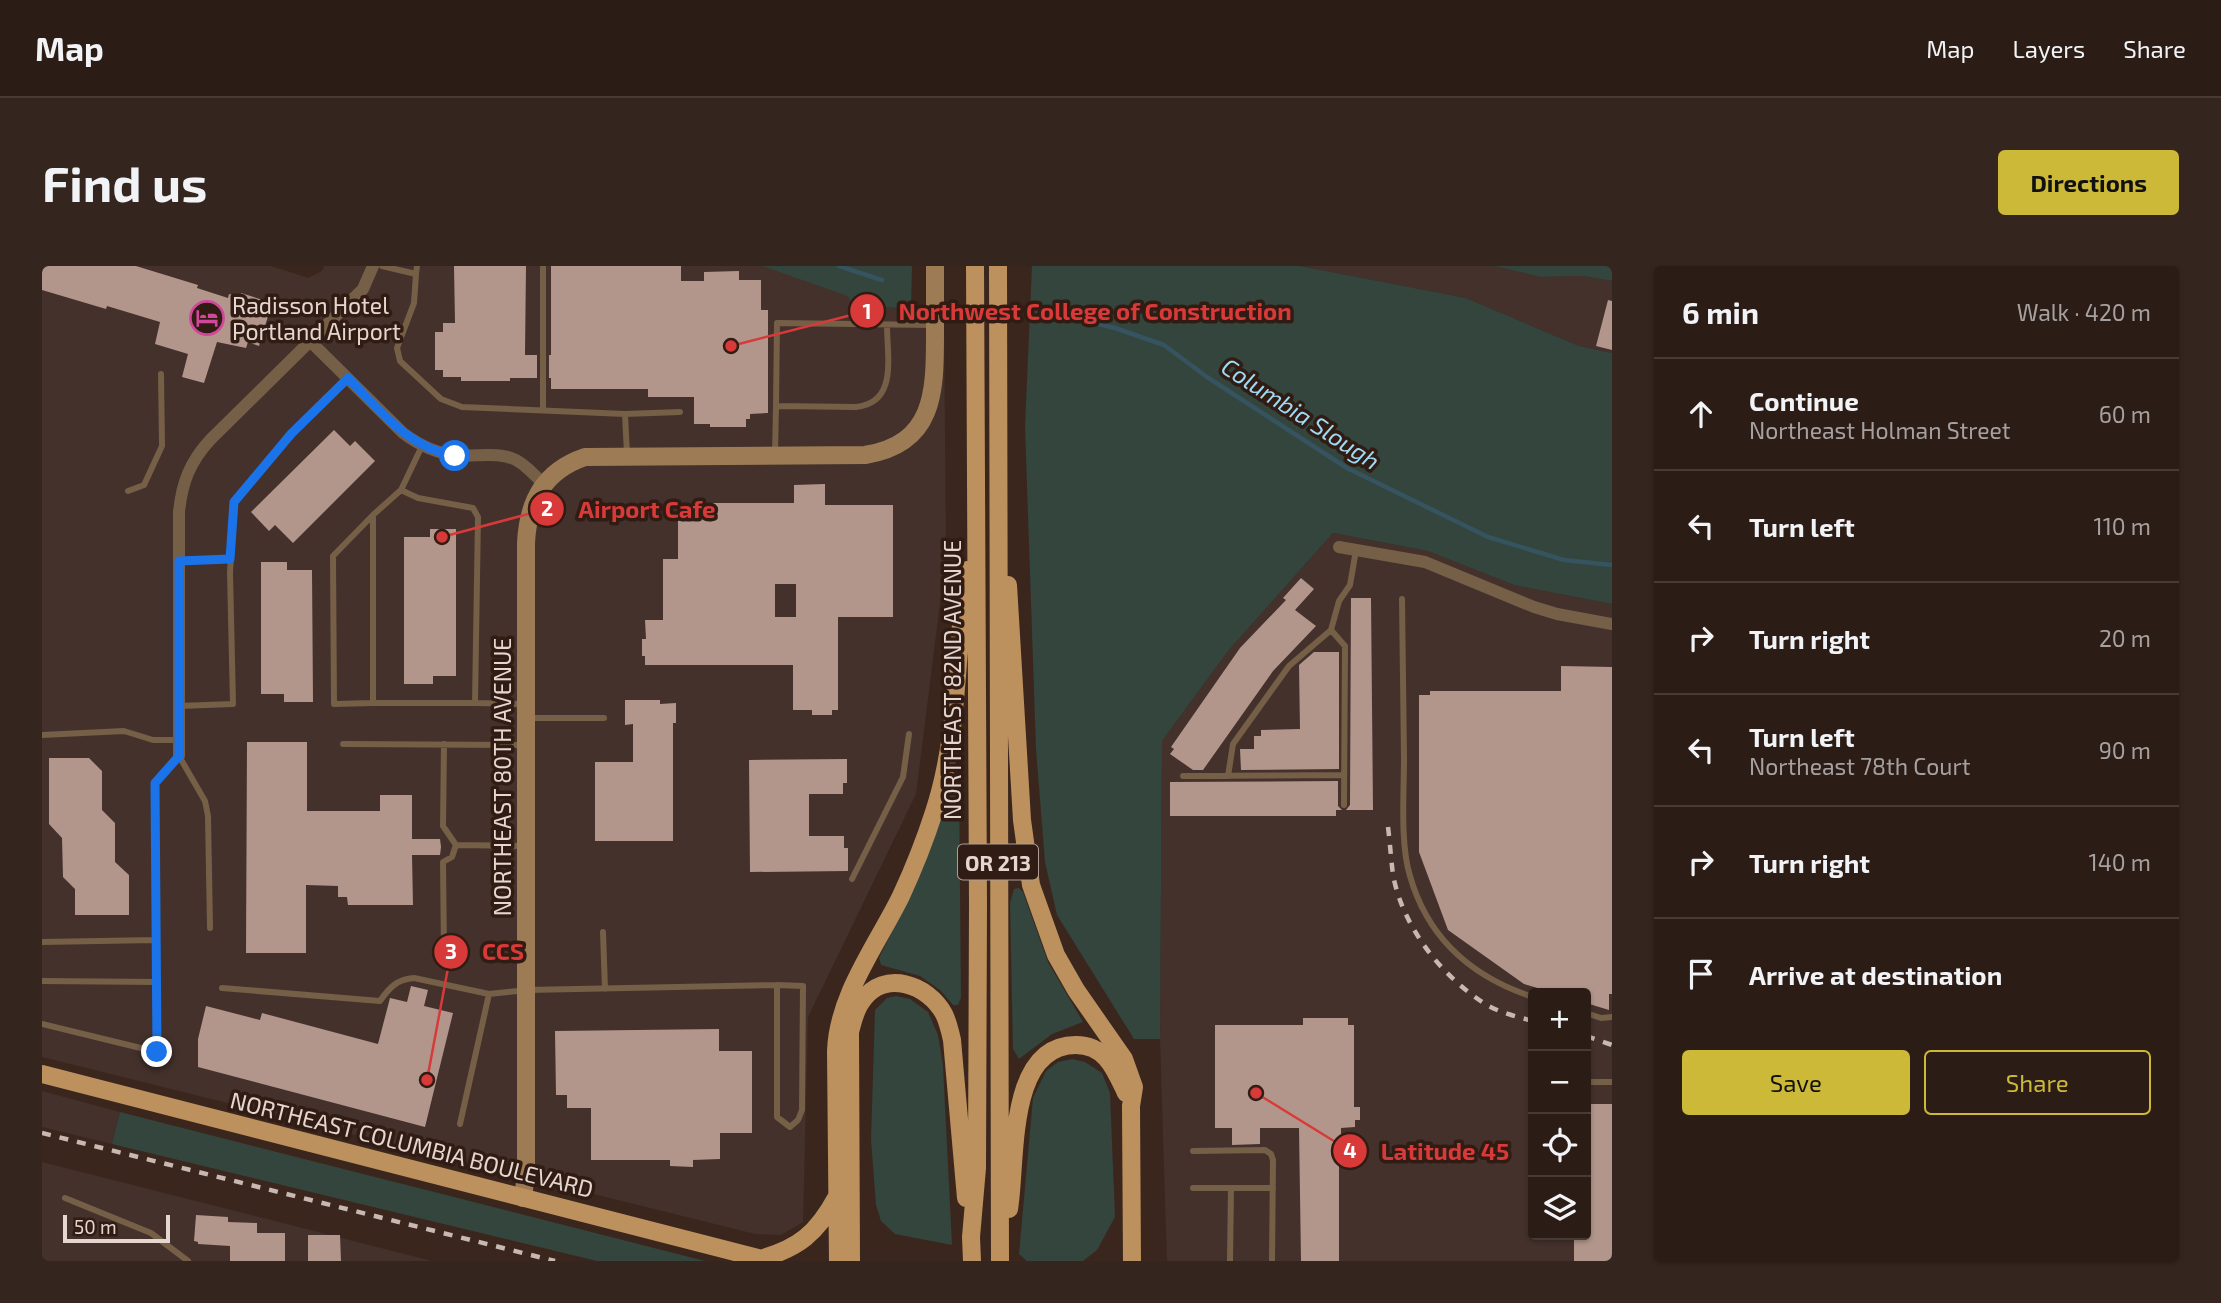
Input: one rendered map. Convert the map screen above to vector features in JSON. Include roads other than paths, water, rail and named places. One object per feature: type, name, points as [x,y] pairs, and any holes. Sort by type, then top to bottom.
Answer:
[{"type":"main road","name":"NORTHEAST 82ND AVENUE","points":[[972,1261],[971,1237],[977,1154],[975,266]]},
{"type":"main road","name":"NORTHEAST 82ND AVENUE","points":[[998,266],[1000,1261]]},
{"type":"main road","points":[[998,491],[1010,600],[1022,820],[1031,885],[1056,955],[1076,990],[1124,1059],[1134,1087],[1131,1106],[1132,1261]]},
{"type":"main road","points":[[838,1261],[838,1030],[849,994],[901,894],[935,808],[947,760],[953,720],[963,600],[976,511]]},
{"type":"main road","points":[[851,1261],[850,1032],[855,1013],[862,1001],[880,986],[907,983],[927,993],[943,1012],[947,1022],[953,1040],[971,1237]]},
{"type":"main road","points":[[1000,1261],[1011,1197],[1019,1105],[1025,1086],[1040,1061],[1049,1052],[1065,1046],[1085,1045],[1094,1049],[1111,1062],[1131,1106]]},
{"type":"main road","name":"NORTHEAST COLUMBIA BOULEVARD","points":[[42,1074],[765,1260]]},
{"type":"main road","points":[[765,1260],[811,1234],[826,1217],[838,1196]]},
{"type":"street","points":[[179,756],[180,501],[189,466],[210,440],[363,289],[373,266]]},
{"type":"street","points":[[310,341],[403,433],[422,446],[455,456],[501,456],[515,460],[544,485],[563,467],[575,461],[599,456],[874,453],[898,445],[908,438],[925,416],[933,390],[935,266]]},
{"type":"street","name":"NORTHEAST 80TH AVENUE","points":[[523,1198],[526,1174],[527,523],[534,501],[544,485]]},
{"type":"street","points":[[1339,547],[1425,562],[1534,607],[1612,624]]},
{"type":"lane","points":[[383,266],[416,274]]},
{"type":"lane","points":[[417,266],[414,303],[397,348],[400,361],[441,399],[462,407],[625,414],[680,412]]},
{"type":"lane","points":[[543,266],[543,410]]},
{"type":"lane","points":[[775,456],[777,323],[935,325]]},
{"type":"lane","points":[[776,406],[856,407],[877,401],[886,387],[887,325]]},
{"type":"lane","points":[[128,491],[144,485],[162,446],[160,374]]},
{"type":"lane","points":[[179,706],[233,705],[230,559],[234,502],[291,434],[348,378]]},
{"type":"lane","points":[[625,414],[627,456]]},
{"type":"lane","points":[[422,446],[401,489],[333,556],[334,704],[475,703],[604,718]]},
{"type":"lane","points":[[401,489],[418,498],[473,508],[478,517],[475,703]]},
{"type":"lane","points":[[373,515],[373,703]]},
{"type":"lane","points":[[1227,776],[1233,744],[1289,666],[1331,631],[1339,601],[1350,585],[1356,550]]},
{"type":"lane","points":[[179,561],[230,559]]},
{"type":"lane","points":[[1402,599],[1405,833],[1409,875],[1426,914],[1444,942],[1469,966],[1506,988],[1528,995]]},
{"type":"lane","points":[[1331,631],[1345,646],[1344,804]]},
{"type":"lane","points":[[42,735],[124,731],[153,740],[179,740]]},
{"type":"lane","points":[[852,878],[903,777],[909,734]]},
{"type":"lane","points":[[343,744],[527,745]]},
{"type":"lane","points":[[444,744],[443,825],[456,845]]},
{"type":"lane","points":[[42,1024],[157,1052],[155,783],[179,756],[205,801],[208,816],[210,928]]},
{"type":"lane","points":[[1183,776],[1344,775]]},
{"type":"lane","points":[[456,845],[526,846]]},
{"type":"lane","points":[[444,954],[443,862],[452,857],[456,845]]},
{"type":"lane","points":[[603,932],[605,989]]},
{"type":"lane","points":[[42,942],[156,940]]},
{"type":"lane","points":[[222,988],[380,1002],[390,987],[405,979],[414,978],[489,994],[527,990],[777,985],[803,986],[802,1110],[798,1120],[790,1127],[777,1117],[777,985]]},
{"type":"lane","points":[[42,981],[157,982]]},
{"type":"lane","points":[[460,1124],[489,994]]},
{"type":"lane","points":[[1591,1015],[1601,1018],[1612,1017]]},
{"type":"lane","points":[[1591,1082],[1612,1082]]},
{"type":"lane","points":[[1193,1151],[1269,1151],[1273,1157],[1272,1261]]},
{"type":"lane","points":[[1193,1188],[1273,1188]]},
{"type":"lane","points":[[1230,1261],[1231,1188]]},
{"type":"lane","points":[[65,1198],[151,1233],[188,1261]]},
{"type":"waterway","name":"Columbia Slough","points":[[839,266],[882,280]]},
{"type":"waterway","name":"Columbia Slough","points":[[1052,313],[1115,328],[1164,345],[1207,377],[1347,468],[1488,537],[1564,560],[1612,565]]},
{"type":"railway","points":[[1388,827],[1398,895],[1427,950],[1455,981],[1471,994],[1504,1013],[1528,1020]]},
{"type":"railway","points":[[1591,1038],[1612,1045]]},
{"type":"railway","points":[[42,1133],[555,1261]]},
{"type":"place","name":"Radisson Hotel Portland Airport","points":[[207,318]]},
{"type":"place","name":"Northwest College of Construction","points":[[731,346]]},
{"type":"place","name":"Airport Cafe","points":[[442,537]]},
{"type":"place","name":"CCS","points":[[427,1080]]},
{"type":"place","name":"Latitude 45","points":[[1256,1093]]}]
